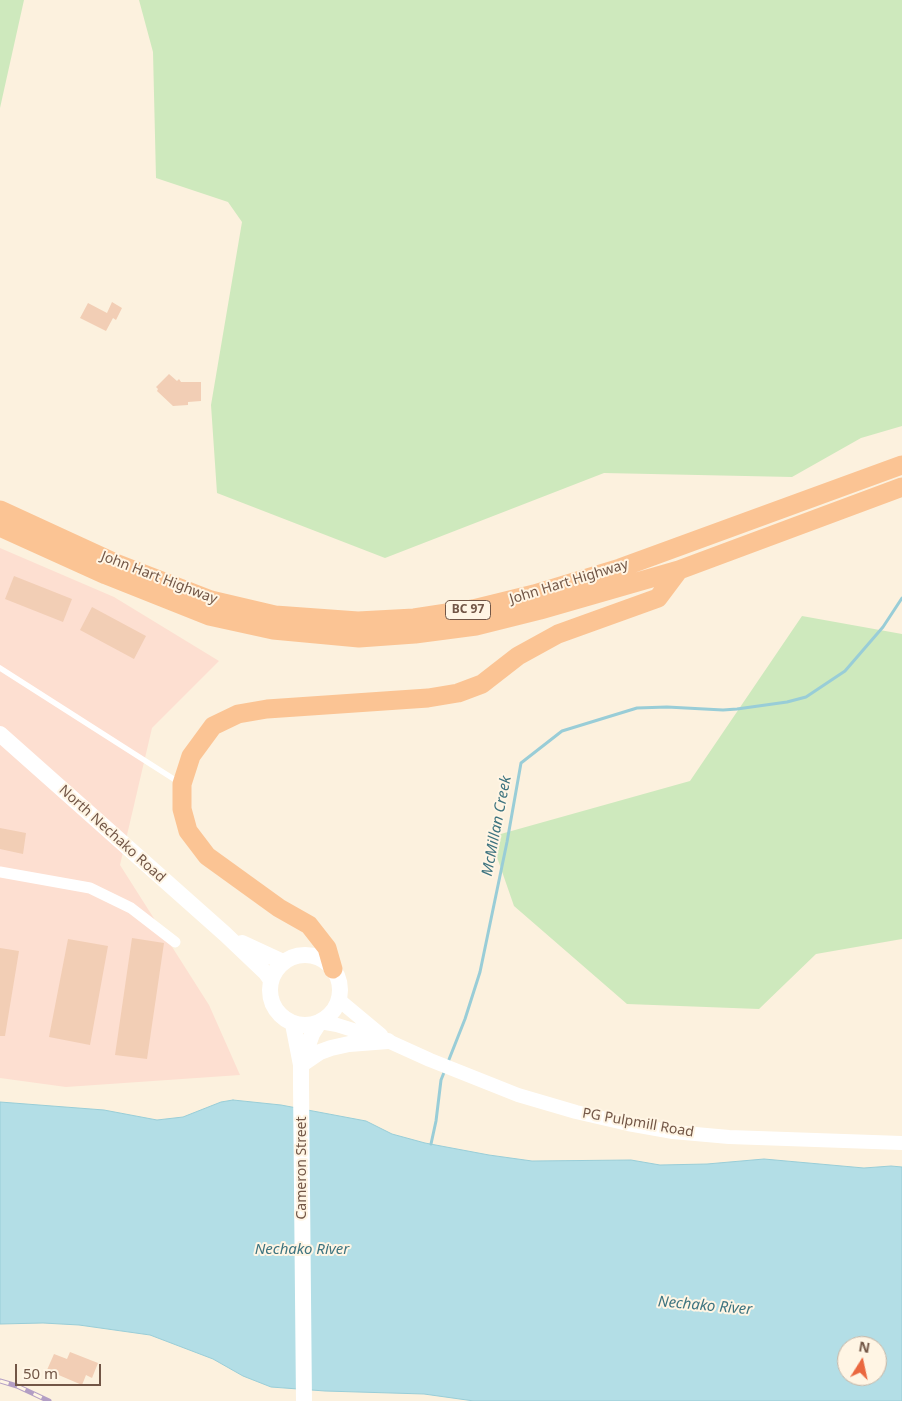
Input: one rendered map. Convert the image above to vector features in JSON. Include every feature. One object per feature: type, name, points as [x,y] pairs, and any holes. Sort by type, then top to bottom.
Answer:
[{"type":"highway","name":"John Hart Highway","points":[[0,510],[113,562],[212,600],[275,615],[358,621],[414,618],[463,610],[534,594],[620,568],[902,465]]},
{"type":"highway","name":"John Hart Highway","points":[[0,527],[106,575],[209,616],[273,630],[359,638],[415,634],[476,626],[540,610],[679,570],[902,487]]},
{"type":"highway","points":[[333,969],[327,948],[309,925],[279,908],[207,856],[188,831],[182,808],[182,784],[191,756],[213,726],[238,714],[267,709],[428,698],[458,693],[482,684],[518,656],[558,634],[658,598],[679,570]]},
{"type":"main road","name":"North Nechako Road","points":[[0,734],[225,934],[271,980]]},
{"type":"main road","name":"North Nechako Road","points":[[225,934],[284,962]]},
{"type":"main road","points":[[309,956],[325,961],[333,969],[338,978],[339,1000],[328,1018],[310,1026],[293,1024],[278,1013],[272,1003],[270,992],[271,980],[276,970],[284,962],[293,957],[309,956]]},
{"type":"main road","points":[[301,1065],[312,1034],[320,1023]]},
{"type":"main road","points":[[293,1024],[301,1065]]},
{"type":"main road","points":[[301,1065],[320,1052],[331,1048],[388,1040]]},
{"type":"main road","name":"Cameron Street","points":[[301,1065],[304,1401]]},
{"type":"street","points":[[0,872],[90,888],[131,908],[175,942]]},
{"type":"street","points":[[339,1000],[388,1040]]},
{"type":"street","points":[[320,1023],[337,1025],[388,1040]]},
{"type":"street","name":"PG Pulpmill Road","points":[[388,1040],[430,1060],[518,1095],[576,1112],[628,1124],[729,1137],[902,1143]]},
{"type":"lane","points":[[0,668],[182,784]]},
{"type":"shaded area","points":[[0,548],[114,597],[219,661],[152,728],[120,865],[209,1005],[240,1075],[66,1087],[0,1078]]},
{"type":"green space","points":[[0,0],[24,0],[0,108]]},
{"type":"green space","points":[[139,0],[902,0],[902,426],[861,438],[792,477],[604,473],[385,558],[217,493],[211,405],[242,222],[228,202],[156,178],[153,52]]},
{"type":"green space","points":[[802,616],[902,634],[902,939],[816,954],[759,1009],[627,1004],[514,906],[490,837],[690,781]]},
{"type":"water","name":"Nechako River","points":[[233,1100],[281,1105],[366,1121],[392,1134],[425,1143],[532,1161],[631,1160],[660,1165],[707,1164],[764,1159],[864,1168],[902,1167],[902,1401],[474,1401],[424,1394],[325,1391],[271,1387],[243,1376],[213,1359],[150,1335],[79,1325],[43,1323],[0,1324],[0,1102],[104,1110],[157,1120],[183,1117],[221,1102]]},
{"type":"building","points":[[112,302],[122,308],[116,320],[113,318],[106,331],[80,318],[88,303],[107,313]]},
{"type":"building","points":[[169,374],[181,382],[201,382],[201,401],[188,402],[188,405],[173,406],[157,391],[156,387]]},
{"type":"building","points":[[14,576],[72,599],[63,622],[5,599]]},
{"type":"building","points":[[92,607],[146,636],[134,659],[80,630]]},
{"type":"building","points":[[0,828],[26,833],[23,854],[0,849]]},
{"type":"building","points":[[132,938],[164,943],[147,1059],[115,1055]]},
{"type":"building","points":[[68,939],[108,946],[90,1045],[49,1037]]},
{"type":"building","points":[[0,948],[19,951],[5,1036],[0,1036]]},
{"type":"building","points":[[70,1352],[98,1363],[92,1378],[86,1375],[82,1385],[47,1370],[54,1354],[67,1359]]},
{"type":"waterway","name":"McMillan Creek","points":[[448,1062],[465,1019],[480,972],[521,763],[562,731],[637,708],[667,707],[723,710],[787,702],[806,697],[845,671],[883,627],[902,598]]},
{"type":"waterway","name":"McMillan Creek","points":[[431,1144],[441,1080],[445,1070]]},
{"type":"railway","points":[[0,1381],[17,1386],[49,1401]]}]
